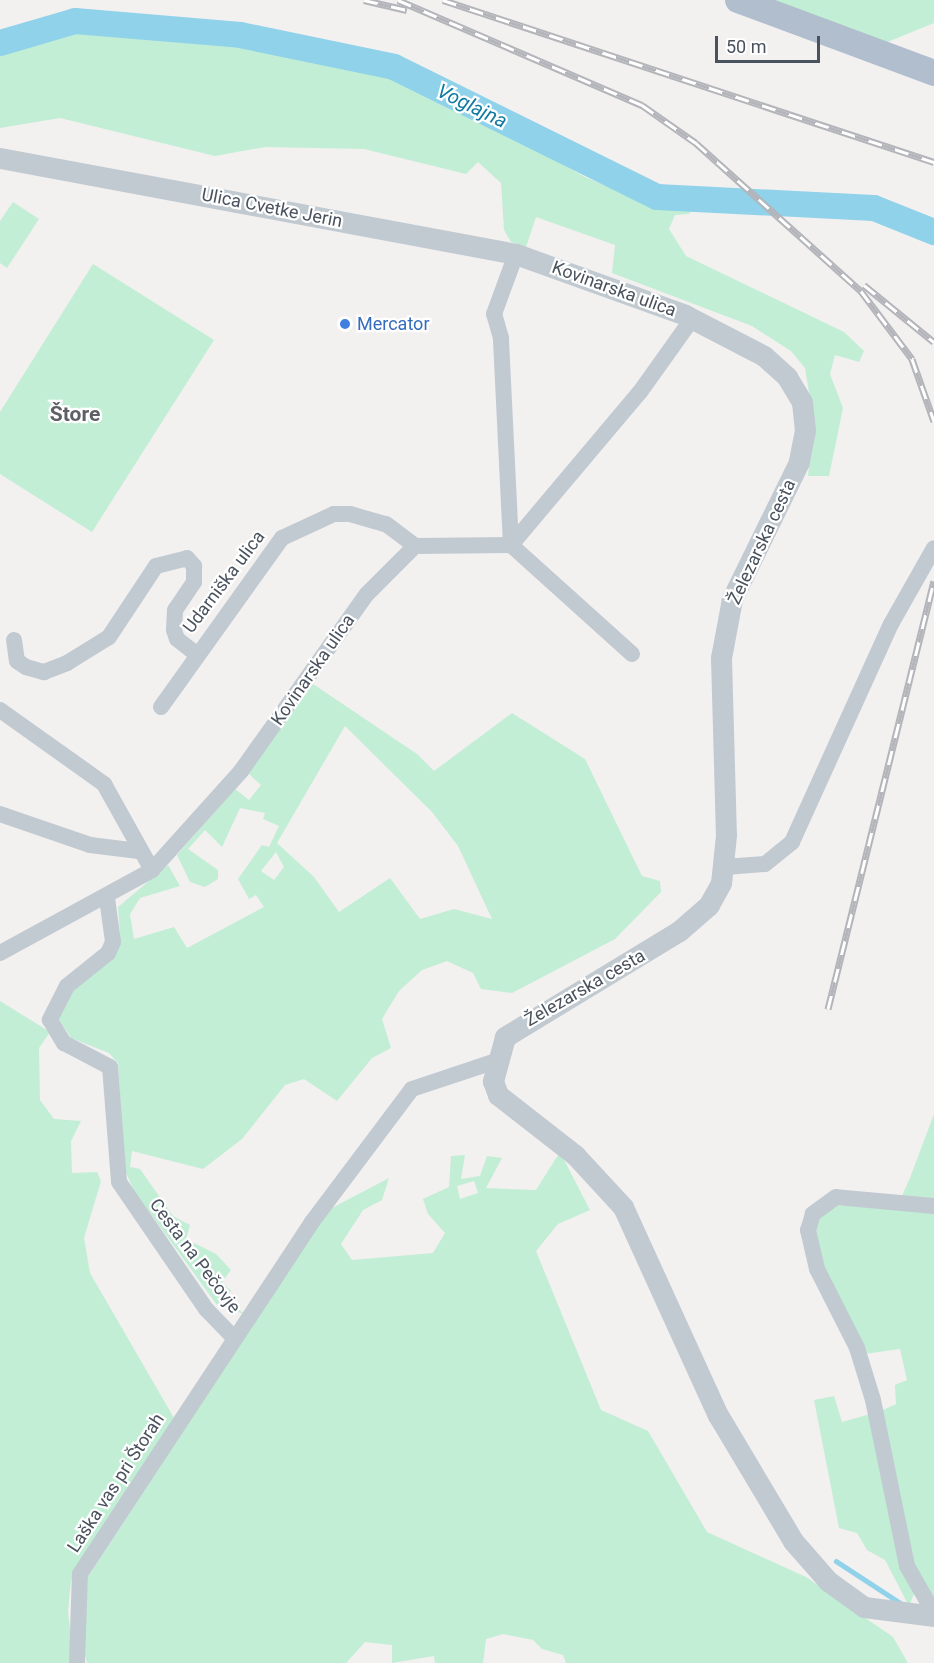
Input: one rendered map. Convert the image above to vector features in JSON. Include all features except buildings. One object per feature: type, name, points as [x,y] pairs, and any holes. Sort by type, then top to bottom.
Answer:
[{"type":"main road","points":[[738,0],[934,73]]},
{"type":"street","name":"Ulica Cvetke Jerin","points":[[0,158],[516,254],[543,263]]},
{"type":"street","points":[[511,545],[501,338],[494,314],[516,254]]},
{"type":"street","name":"Kovinarska ulica","points":[[511,545],[640,392],[688,317],[543,263]]},
{"type":"street","name":"Železarska cesta","points":[[496,1061],[505,1037],[522,1022],[633,962],[695,919],[717,893],[725,867],[721,658],[732,599],[799,462],[805,430],[802,402],[787,376],[764,356],[688,317]]},
{"type":"street","name":"Udarniška ulica","points":[[160,706],[195,653],[282,538],[334,514],[350,514],[386,524],[415,546]]},
{"type":"street","points":[[415,546],[511,545],[632,654]]},
{"type":"street","name":"Kovinarska ulica","points":[[0,953],[107,898],[152,870],[241,771],[367,594],[415,546]]},
{"type":"street","points":[[725,867],[765,864],[792,842],[891,624],[934,548]]},
{"type":"street","name":"Udarniška ulica","points":[[14,640],[17,661],[26,667],[44,672],[67,663],[109,637],[156,566],[187,558],[194,566],[194,582],[175,610],[174,630],[177,639],[195,653]]},
{"type":"street","points":[[0,710],[104,784],[152,870]]},
{"type":"street","points":[[0,814],[90,845],[140,851]]},
{"type":"street","name":"Cesta na Pečovje","points":[[107,898],[113,942],[67,986],[50,1020],[64,1043],[110,1067],[119,1182],[206,1309],[234,1338],[391,1111],[422,1083],[496,1061]]},
{"type":"street","points":[[496,1061],[498,1095],[575,1155],[623,1207],[718,1415],[793,1541],[828,1581],[864,1607],[934,1614]]},
{"type":"street","points":[[934,1206],[836,1197],[813,1214],[808,1230],[817,1269],[857,1348],[873,1400],[907,1566],[934,1614]]},
{"type":"street","name":"Laška vas pri Štorah","points":[[77,1663],[80,1574],[234,1338]]},
{"type":"green space","points":[[762,0],[934,0],[934,23],[880,45]]},
{"type":"green space","points":[[77,32],[138,32],[358,66],[444,97],[585,177],[635,198],[694,207],[689,214],[675,215],[669,229],[686,256],[844,332],[864,351],[859,362],[835,355],[830,374],[843,408],[829,476],[808,476],[814,423],[805,368],[791,351],[752,326],[612,273],[615,245],[536,217],[526,247],[511,242],[504,230],[501,183],[478,162],[466,174],[364,149],[265,147],[215,156],[60,118],[0,128],[0,54]]},
{"type":"green space","points":[[13,202],[39,219],[7,268],[0,263],[0,221]]},
{"type":"green space","points":[[93,264],[214,340],[92,532],[0,474],[0,412]]},
{"type":"green space","points":[[313,684],[417,754],[434,771],[512,713],[585,759],[642,876],[660,881],[661,892],[615,939],[512,993],[481,989],[473,973],[447,961],[422,970],[399,991],[382,1019],[391,1048],[372,1058],[337,1101],[304,1079],[285,1085],[242,1139],[203,1169],[132,1151],[130,1167],[140,1169],[173,1216],[190,1225],[186,1239],[216,1254],[231,1270],[222,1282],[231,1291],[227,1299],[244,1314],[217,1305],[134,1191],[125,1170],[118,1063],[109,1053],[71,1038],[58,1018],[69,996],[120,933],[118,907],[168,865],[180,886],[140,898],[130,914],[134,939],[174,927],[187,948],[264,907],[256,895],[249,899],[238,879],[262,845],[269,847],[279,826],[263,819],[265,813],[240,808],[222,847],[205,830],[188,849],[218,870],[218,879],[205,887],[190,882],[177,855],[235,789],[249,800],[261,785],[248,773]],"holes":[[[345,726],[432,812],[458,846],[492,919],[454,909],[420,919],[390,878],[339,912],[314,877],[277,843]],[[276,852],[284,867],[274,880],[261,871]]]},
{"type":"green space","points":[[0,1001],[50,1032],[39,1048],[40,1100],[54,1119],[81,1121],[71,1141],[72,1173],[97,1172],[101,1181],[84,1238],[90,1273],[174,1418],[71,1580],[68,1612],[74,1663],[0,1663]]},
{"type":"green space","points":[[934,1114],[934,1203],[900,1200],[910,1178]]},
{"type":"green space","points":[[560,1152],[590,1210],[558,1224],[536,1251],[601,1410],[648,1431],[707,1532],[806,1577],[893,1637],[908,1663],[566,1663],[563,1655],[542,1649],[533,1640],[503,1634],[486,1639],[483,1663],[435,1663],[434,1656],[392,1663],[392,1645],[365,1642],[346,1663],[87,1663],[80,1634],[82,1586],[328,1210],[389,1178],[382,1200],[363,1210],[341,1244],[352,1260],[433,1253],[445,1233],[428,1214],[423,1199],[449,1187],[451,1156],[465,1155],[461,1179],[480,1176],[487,1156],[502,1158],[486,1188],[536,1190]],"holes":[[[474,1181],[478,1193],[460,1199],[457,1186]]]},
{"type":"green space","points":[[826,1205],[934,1209],[934,1599],[915,1572],[881,1411],[896,1404],[895,1385],[907,1380],[900,1349],[864,1354],[821,1265],[815,1220]]},
{"type":"green space","points":[[834,1396],[842,1422],[874,1413],[914,1594],[909,1606],[885,1560],[867,1550],[857,1533],[839,1528],[814,1400]]},
{"type":"waterway","name":"Voglajna","points":[[0,43],[75,21],[240,35],[394,67],[657,197],[874,208],[934,232]]},
{"type":"waterway","points":[[836,1561],[902,1604]]},
{"type":"railway","points":[[364,0],[407,10]]},
{"type":"railway","points":[[398,0],[642,105],[696,143],[861,291],[912,359],[934,421]]},
{"type":"railway","points":[[443,0],[934,162]]},
{"type":"railway","points":[[864,285],[934,342]]},
{"type":"railway","points":[[828,1009],[934,581]]},
{"type":"place","name":"Mercator","points":[[345,324]]},
{"type":"district","name":"Štore","points":[[75,414]]}]
